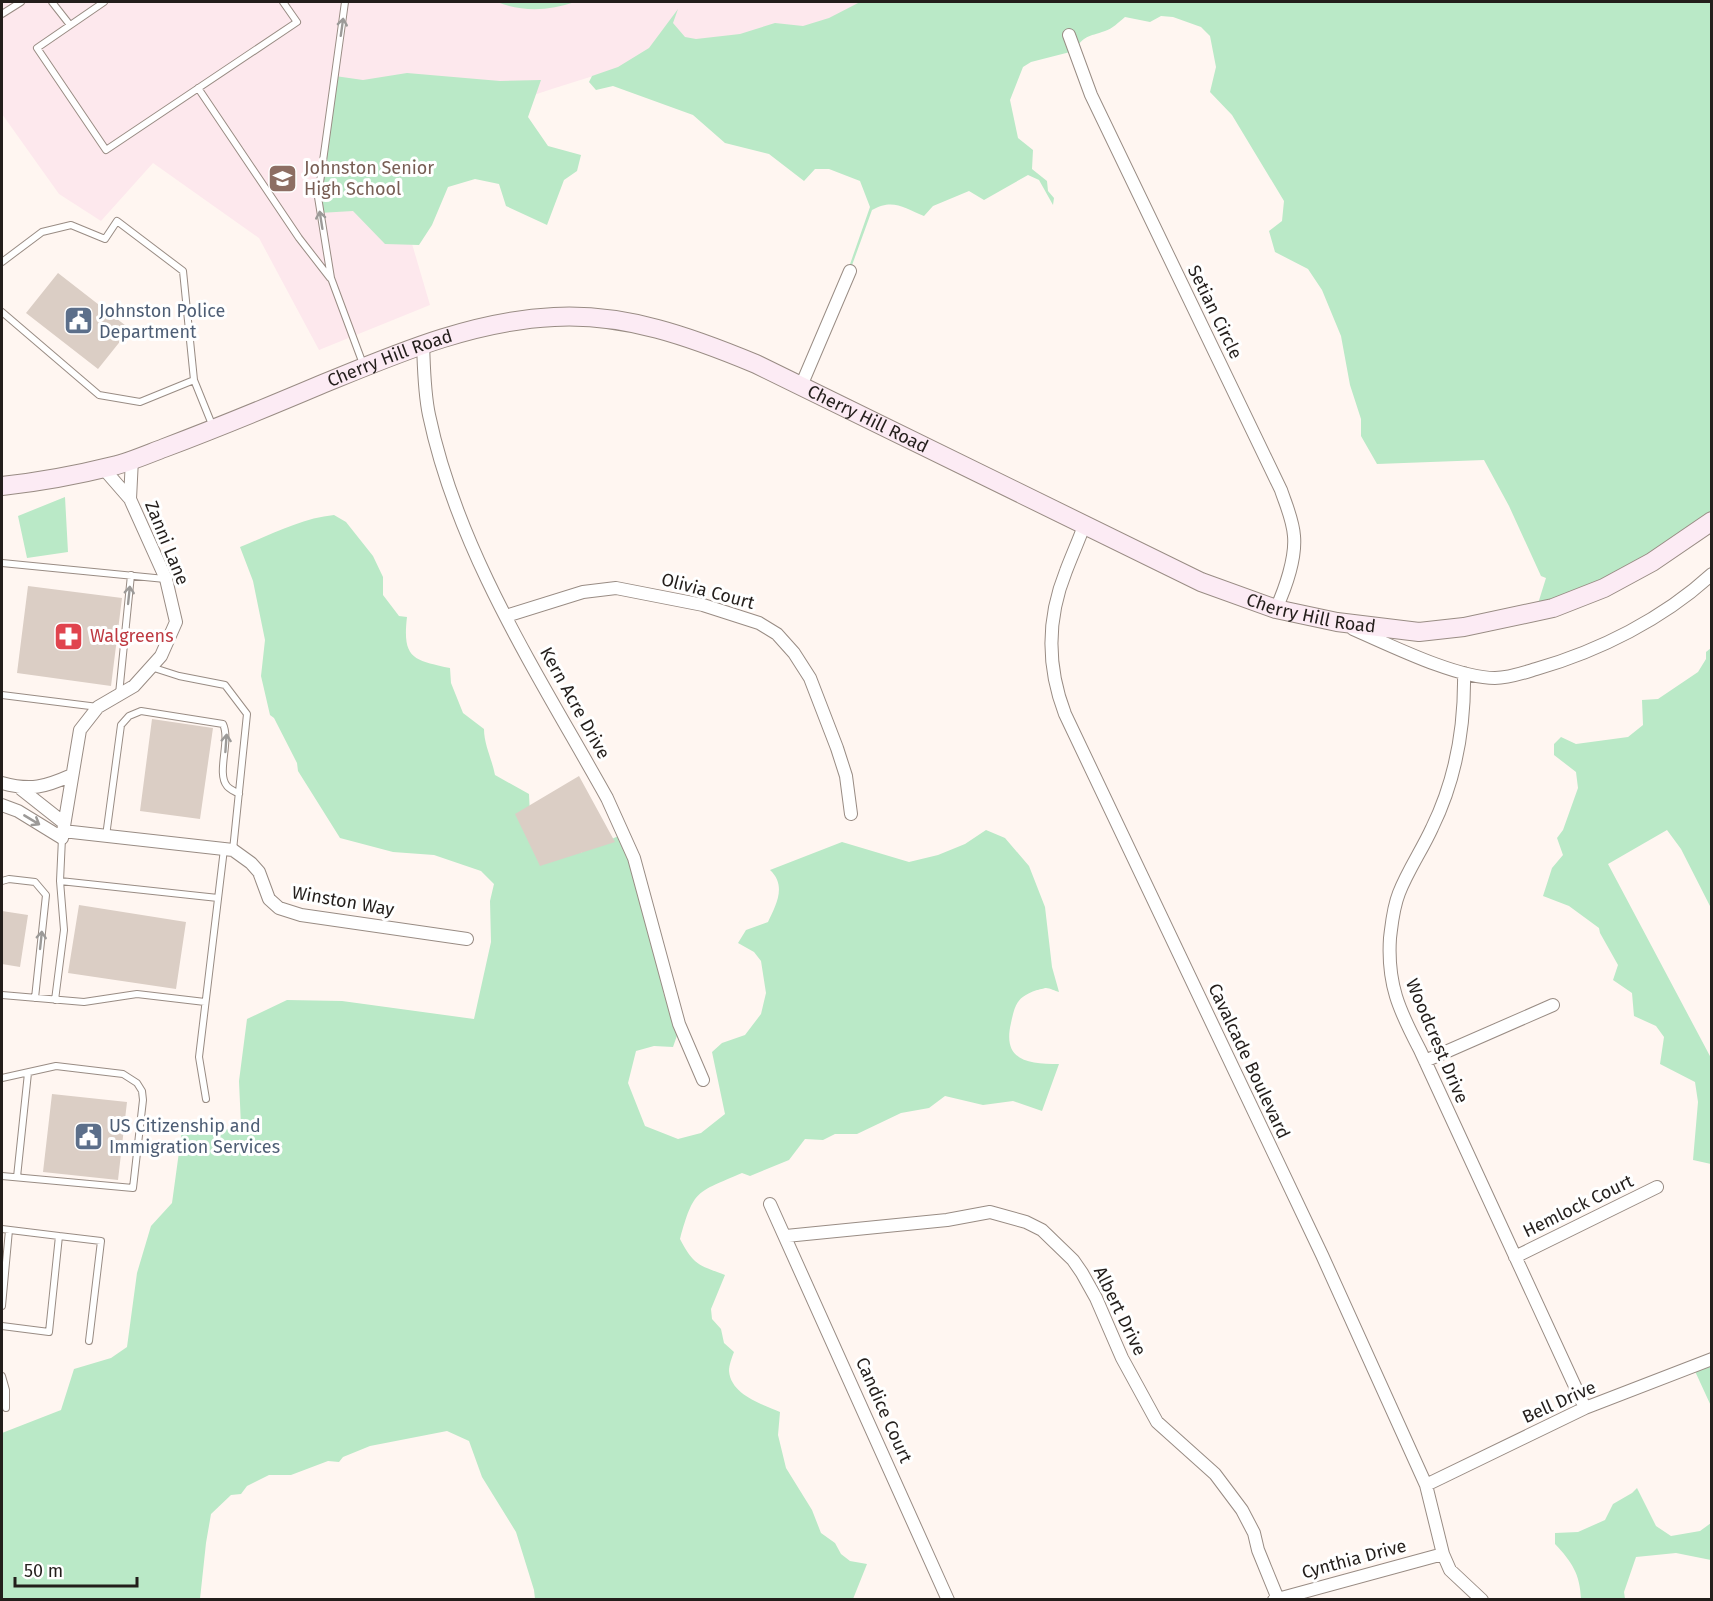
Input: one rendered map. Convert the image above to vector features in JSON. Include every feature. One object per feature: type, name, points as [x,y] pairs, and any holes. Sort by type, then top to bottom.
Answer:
[{"type":"main road","name":"Cherry Hill Road","points":[[2,486],[67,476],[132,459],[214,429],[423,343],[484,326],[554,317],[616,321],[688,336],[756,364],[1201,582],[1276,609],[1337,621],[1419,632],[1464,627],[1553,608],[1605,588],[1652,562],[1712,521]]},
{"type":"street","name":"Setian Circle","points":[[1069,35],[1091,95],[1281,490],[1291,519],[1295,548],[1286,586],[1276,609]]},
{"type":"street","points":[[801,386],[849,270]]},
{"type":"street","name":"Kern Acre Drive","points":[[423,343],[423,378],[429,415],[453,501],[506,616],[622,830],[637,868],[680,1024],[703,1080]]},
{"type":"street","name":"Zanni Lane","points":[[130,499],[132,459]]},
{"type":"street","name":"Zanni Lane","points":[[63,831],[80,730],[98,707],[134,686],[161,656],[176,622],[166,579],[130,499],[103,468]]},
{"type":"street","name":"Cavalcade Boulevard","points":[[1084,523],[1066,571],[1054,613],[1053,680],[1058,696],[1322,1255],[1426,1485],[1443,1554],[1450,1570],[1482,1599]]},
{"type":"street","points":[[1337,621],[1405,651],[1464,673],[1494,678],[1552,664],[1649,621],[1682,600],[1712,574]]},
{"type":"street","name":"Olivia Court","points":[[506,616],[583,592],[616,588],[703,605],[759,623],[777,634],[794,652],[810,678],[846,776],[851,813]]},
{"type":"street","name":"Woodcrest Drive","points":[[1464,673],[1464,711],[1457,758],[1433,827],[1399,893],[1392,919],[1389,958],[1391,981],[1402,1015],[1585,1408]]},
{"type":"street","points":[[2,783],[21,789],[51,784],[72,775]]},
{"type":"street","points":[[21,789],[63,831]]},
{"type":"street","points":[[2,805],[63,831],[229,849]]},
{"type":"street","name":"Winston Way","points":[[229,849],[259,872],[269,899],[279,908],[301,915],[467,939]]},
{"type":"street","points":[[1425,1061],[1553,1005]]},
{"type":"street","name":"Hemlock Court","points":[[1515,1257],[1657,1187]]},
{"type":"street","points":[[770,1204],[786,1236]]},
{"type":"street","name":"Albert Drive","points":[[786,1236],[947,1220],[990,1212],[1026,1222],[1042,1230],[1082,1272],[1122,1358],[1157,1422],[1215,1474],[1242,1510],[1254,1533],[1276,1599]]},
{"type":"street","name":"Candice Court","points":[[786,1236],[948,1599]]},
{"type":"street","name":"Bell Drive","points":[[1426,1485],[1585,1408],[1712,1359]]},
{"type":"street","name":"Cynthia Drive","points":[[1276,1599],[1443,1554]]},
{"type":"lane","points":[[2,14],[21,2]]},
{"type":"lane","points":[[52,2],[70,25]]},
{"type":"lane","points":[[104,2],[37,48],[106,150],[297,22],[283,2]]},
{"type":"lane","points":[[345,2],[318,197],[331,278],[364,367]]},
{"type":"lane","points":[[198,88],[299,238],[331,278]]},
{"type":"lane","points":[[2,262],[42,232],[71,225],[105,239],[117,221],[183,271],[194,380],[214,429]]},
{"type":"lane","points":[[2,312],[99,395],[140,402],[194,380]]},
{"type":"lane","points":[[2,562],[166,579]]},
{"type":"lane","points":[[119,695],[131,575]]},
{"type":"lane","points":[[151,667],[179,676],[225,685],[247,714],[239,794],[218,898],[199,1057],[206,1099]]},
{"type":"lane","points":[[2,695],[98,707]]},
{"type":"lane","points":[[106,836],[121,725],[129,716],[141,711],[223,724],[226,732],[223,777],[227,786],[239,794]]},
{"type":"lane","points":[[55,1000],[64,930],[60,881],[63,831]]},
{"type":"lane","points":[[2,881],[9,879],[35,882],[46,895],[35,998]]},
{"type":"lane","points":[[60,881],[218,898]]},
{"type":"lane","points":[[2,995],[84,1002],[137,994],[206,1002]]},
{"type":"lane","points":[[2,1078],[56,1066],[123,1074],[137,1083],[142,1091],[134,1188],[2,1176]]},
{"type":"lane","points":[[17,1177],[28,1073]]},
{"type":"lane","points":[[2,1229],[101,1241],[88,1341]]},
{"type":"lane","points":[[2,1306],[9,1230]]},
{"type":"lane","points":[[2,1326],[49,1332],[59,1236]]},
{"type":"lane","points":[[2,1376],[6,1390],[6,1408]]},
{"type":"shaded area","name":"Johnston Senior High School","points":[[2,2],[940,2],[943,7],[711,39],[383,145],[430,305],[319,350],[259,238],[153,163],[101,221],[59,194],[2,114]]},
{"type":"green space","points":[[497,2],[575,2],[555,7],[526,9]]},
{"type":"green space","points":[[860,2],[1711,2],[1711,521],[1668,552],[1536,610],[1546,578],[1541,576],[1509,506],[1484,460],[1377,464],[1361,436],[1361,419],[1350,385],[1341,336],[1322,290],[1308,269],[1275,252],[1269,231],[1282,221],[1284,201],[1232,115],[1210,92],[1216,67],[1210,36],[1201,27],[1173,17],[1161,16],[1150,22],[1125,17],[1110,29],[1084,39],[1074,51],[1031,62],[1023,67],[1010,100],[1018,138],[1033,150],[1032,169],[1047,181],[1048,191],[1054,198],[1053,205],[1039,180],[1028,175],[984,200],[969,191],[933,206],[924,216],[904,207],[879,206],[872,210],[851,268],[848,270],[870,207],[860,181],[829,169],[815,169],[804,181],[769,154],[725,143],[693,115],[613,86],[596,90],[589,82],[592,76],[618,67],[649,48],[678,9],[673,23],[685,37],[696,39],[740,34],[775,23],[803,26],[829,18]]},
{"type":"green space","points":[[407,73],[500,81],[541,80],[528,117],[548,146],[581,155],[577,171],[564,180],[547,225],[506,206],[499,184],[475,179],[448,187],[432,225],[419,245],[385,244],[353,211],[319,213],[315,199],[335,76],[363,80]]},
{"type":"green space","points":[[65,497],[68,552],[27,558],[18,516]]},
{"type":"green space","points":[[334,515],[346,522],[373,556],[383,577],[383,595],[399,616],[407,617],[407,642],[413,655],[427,663],[450,668],[451,683],[463,713],[484,729],[485,741],[495,775],[529,794],[530,815],[580,853],[623,834],[654,932],[664,995],[679,1030],[673,1047],[654,1046],[636,1051],[628,1083],[645,1126],[678,1139],[701,1133],[725,1114],[712,1052],[722,1043],[745,1035],[761,1014],[766,993],[761,961],[754,952],[738,943],[746,930],[768,922],[774,909],[779,889],[778,882],[770,870],[842,842],[909,862],[938,855],[965,844],[986,830],[1005,838],[1029,866],[1045,907],[1052,967],[1059,992],[1045,988],[1021,999],[1014,1011],[1009,1036],[1014,1053],[1020,1058],[1037,1063],[1059,1064],[1042,1111],[1013,1101],[983,1105],[945,1096],[929,1108],[901,1113],[857,1134],[835,1134],[823,1140],[805,1139],[789,1160],[750,1176],[742,1173],[706,1189],[689,1210],[680,1239],[694,1260],[725,1275],[711,1309],[712,1319],[721,1329],[724,1343],[734,1352],[729,1371],[735,1386],[748,1398],[780,1412],[778,1435],[786,1468],[812,1510],[821,1533],[835,1543],[841,1554],[850,1561],[867,1564],[853,1599],[535,1599],[516,1532],[482,1477],[469,1441],[447,1431],[370,1446],[343,1457],[339,1462],[328,1461],[291,1475],[269,1475],[247,1486],[241,1494],[231,1495],[211,1514],[200,1599],[2,1599],[2,1433],[61,1410],[74,1369],[111,1358],[127,1347],[137,1273],[151,1226],[172,1203],[182,1130],[207,1134],[241,1126],[239,1081],[247,1019],[287,1000],[342,1001],[474,1019],[491,942],[490,901],[494,884],[481,871],[434,855],[393,852],[340,838],[298,771],[297,763],[274,718],[270,715],[261,676],[265,640],[253,581],[240,547],[298,523]]},
{"type":"green space","points":[[1711,648],[1711,908],[1681,849],[1667,830],[1608,864],[1711,1058],[1711,1164],[1693,1160],[1698,1102],[1695,1082],[1660,1064],[1664,1037],[1656,1026],[1634,1016],[1632,993],[1613,980],[1618,965],[1599,928],[1569,906],[1543,896],[1552,868],[1563,855],[1557,838],[1563,830],[1578,788],[1576,772],[1554,755],[1554,744],[1561,737],[1576,744],[1628,737],[1643,725],[1642,700],[1658,699],[1698,672],[1706,659],[1706,652]]},
{"type":"green space","points":[[1711,1359],[1711,1406],[1694,1369]]},
{"type":"green space","points":[[1637,1488],[1656,1526],[1671,1536],[1700,1531],[1711,1523],[1711,1560],[1676,1553],[1636,1557],[1624,1592],[1625,1599],[1581,1599],[1577,1575],[1555,1544],[1555,1533],[1578,1532],[1605,1520],[1613,1504]]},
{"type":"building","name":"Johnston Police Department","points":[[58,273],[130,329],[98,369],[26,313]]},
{"type":"building","name":"Walgreens","points":[[28,586],[122,598],[111,686],[17,673]]},
{"type":"building","points":[[152,719],[213,728],[200,819],[140,811]]},
{"type":"building","points":[[579,776],[615,842],[540,866],[515,814]]},
{"type":"building","points":[[79,905],[186,922],[176,989],[68,973]]},
{"type":"building","points":[[2,911],[28,915],[20,967],[2,964]]},
{"type":"building","points":[[52,1094],[127,1102],[118,1180],[43,1172]]},
{"type":"place","name":"Johnston Senior High School","points":[[283,178]]},
{"type":"place","name":"Johnston Police Department","points":[[78,321]]},
{"type":"place","name":"Walgreens","points":[[69,636]]},
{"type":"place","name":"US Citizenship and Immigration Services","points":[[88,1136]]}]
